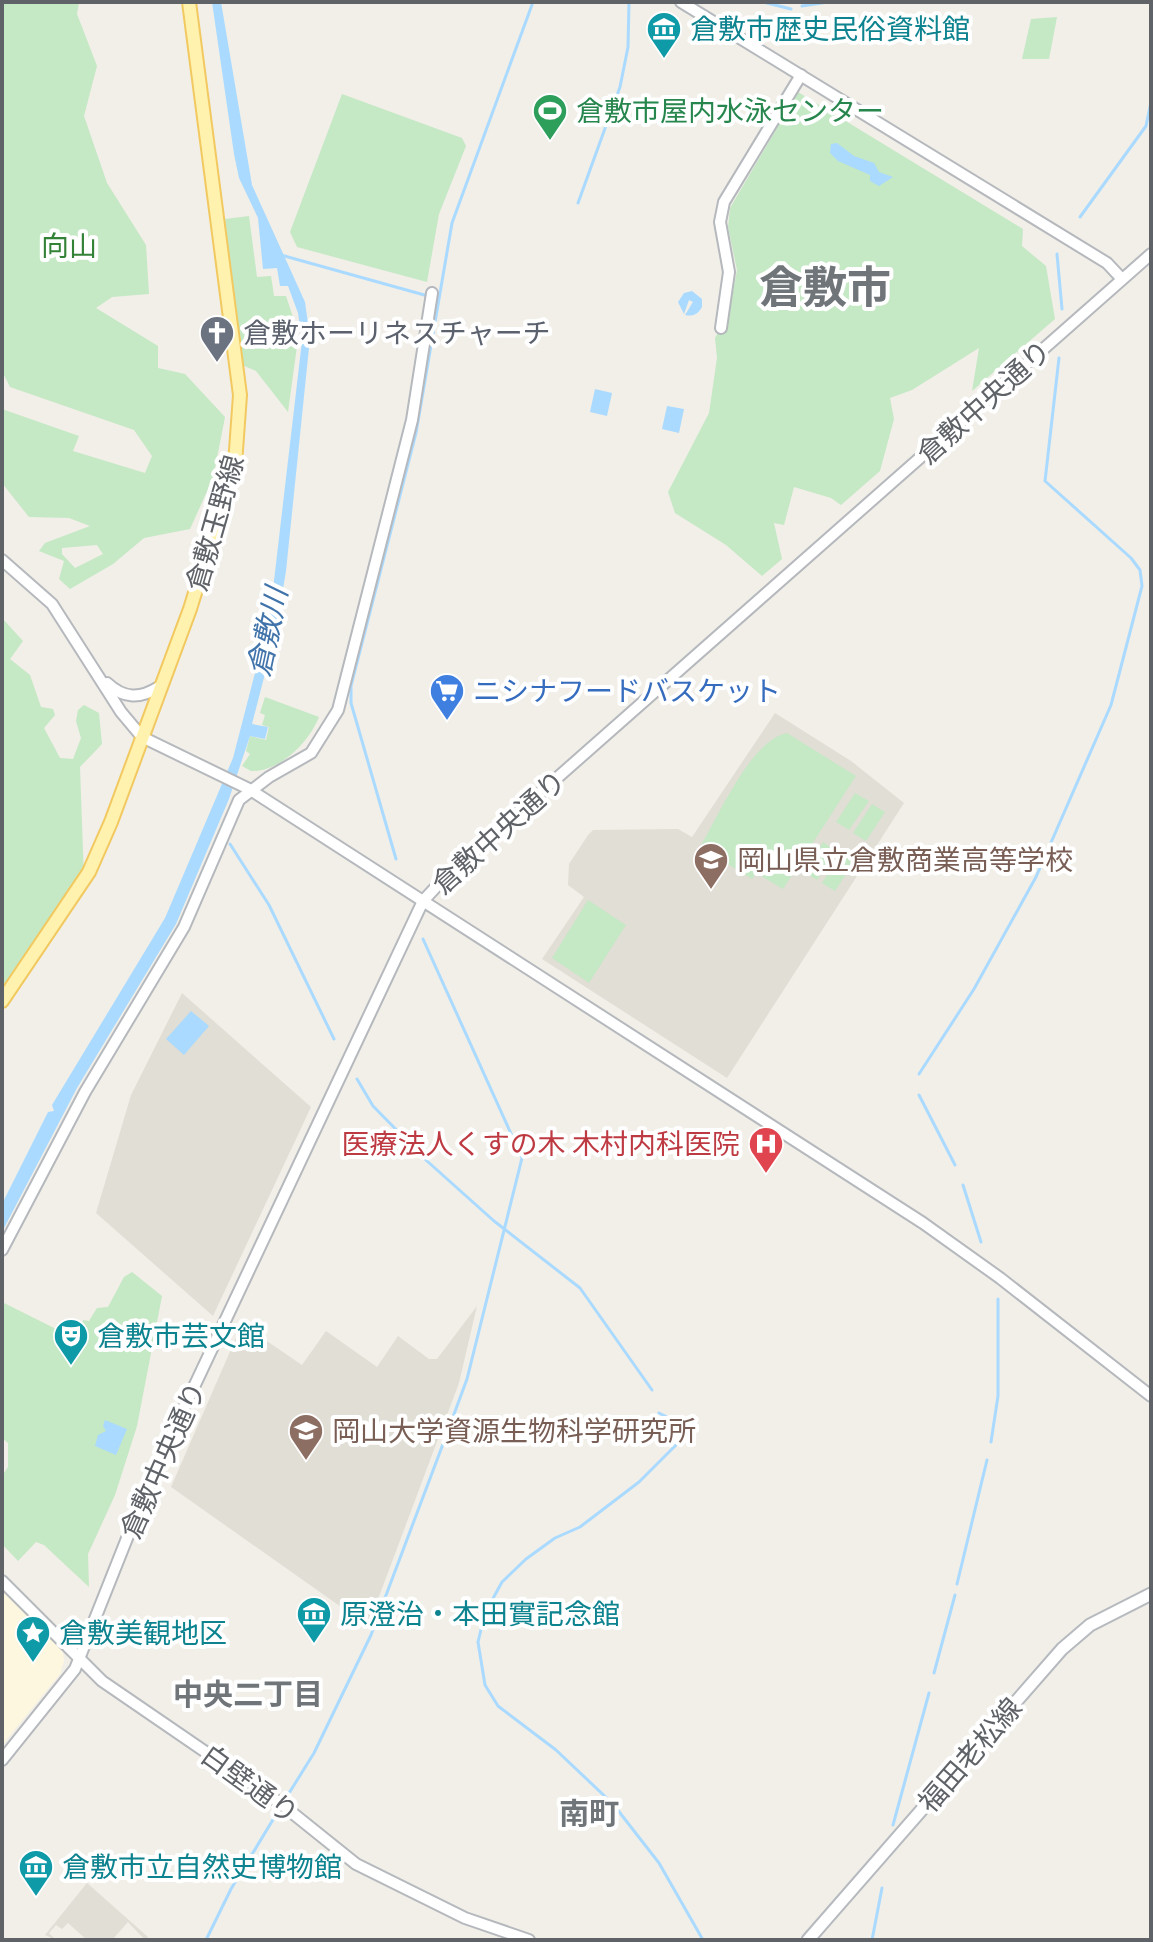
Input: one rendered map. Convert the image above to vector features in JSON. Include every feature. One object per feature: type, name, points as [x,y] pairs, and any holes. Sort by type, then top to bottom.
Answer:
[{"type":"main road","name":"倉敷玉野線","points":[[2,1001],[89,872],[142,737],[229,490],[240,422],[240,395],[189,2]]},
{"type":"main road","name":"福田老松線","points":[[808,1940],[1062,1649],[1090,1625],[1151,1594]]},
{"type":"street","points":[[681,2],[1107,263],[1122,279]]},
{"type":"street","points":[[721,328],[729,272],[720,222],[724,202],[801,75]]},
{"type":"street","name":"倉敷中央通り","points":[[2,1760],[62,1688],[79,1660],[151,1478],[423,901],[447,875],[1151,254]]},
{"type":"street","points":[[2,1250],[85,1092],[184,927],[236,806],[249,789],[311,753],[338,710],[412,420],[431,298]]},
{"type":"street","points":[[2,560],[52,604],[121,712],[142,737],[249,789],[923,1223],[1000,1278],[1151,1396]]},
{"type":"street","points":[[100,676],[122,694],[140,696],[159,687]]},
{"type":"street","name":"白壁通り","points":[[2,1581],[102,1681],[280,1803],[356,1864],[465,1918],[529,1940]]},
{"type":"shaded area","name":"岡山県立倉敷商業高等学校","points":[[775,713],[851,761],[904,803],[727,1078],[542,959],[584,897],[568,885],[569,864],[588,835],[593,830],[678,829],[692,837]]},
{"type":"shaded area","points":[[182,993],[311,1107],[213,1316],[96,1213],[131,1095]]},
{"type":"shaded area","name":"岡山大学資源生物科学研究所","points":[[477,1306],[459,1383],[368,1626],[171,1487],[242,1324],[302,1365],[326,1331],[377,1367],[398,1336],[429,1359],[437,1359]]},
{"type":"shaded area","name":"倉敷美観地区","points":[[2,1587],[53,1639],[63,1651],[64,1661],[60,1674],[2,1745]]},
{"type":"shaded area","points":[[87,1883],[148,1937],[145,1940],[128,1922],[112,1940],[87,1940],[68,1923],[62,1929],[56,1925],[49,1933],[56,1940],[45,1935]]},
{"type":"green space","name":"向山","points":[[2,2],[79,2],[77,14],[97,66],[84,116],[107,183],[146,245],[149,294],[112,297],[96,308],[158,346],[158,368],[185,374],[225,417],[213,478],[190,529],[144,538],[113,564],[70,589],[59,579],[64,561],[39,551],[45,543],[90,526],[69,518],[29,517],[2,483],[2,409],[79,436],[73,451],[145,473],[152,456],[134,430],[10,387],[2,371]],"holes":[[[97,545],[103,554],[75,568],[62,554],[62,548]]]},
{"type":"green space","points":[[1057,17],[1049,59],[1022,59],[1031,19]]},
{"type":"green space","points":[[798,92],[1023,229],[1022,246],[1046,266],[1055,319],[972,391],[979,348],[912,390],[890,398],[894,419],[880,471],[841,505],[831,498],[794,487],[784,525],[774,523],[782,559],[762,576],[726,545],[675,513],[668,492],[709,413],[717,358],[715,338],[729,313],[737,270],[728,227],[730,208]]},
{"type":"green space","points":[[342,94],[462,138],[466,146],[439,214],[427,282],[297,247],[290,232]]},
{"type":"green space","points":[[249,216],[257,277],[271,276],[274,296],[286,296],[296,326],[297,346],[288,412],[256,371],[242,365],[225,219]]},
{"type":"green space","points":[[2,618],[23,641],[10,659],[30,675],[41,707],[53,709],[55,715],[44,728],[60,758],[73,759],[81,738],[76,721],[78,710],[84,705],[99,713],[102,744],[80,767],[84,879],[2,987]]},
{"type":"green space","points":[[265,697],[319,717],[292,754],[272,766],[251,771],[242,766],[250,754],[246,751],[250,736],[266,740],[269,727],[262,725],[265,715],[260,713]]},
{"type":"green space","points":[[787,733],[856,776],[783,889],[756,873],[752,879],[700,847],[749,764],[761,749]]},
{"type":"green space","points":[[855,793],[869,801],[849,830],[836,822]]},
{"type":"green space","points":[[872,804],[885,812],[866,841],[853,833]]},
{"type":"green space","points":[[823,842],[836,851],[817,880],[804,872]]},
{"type":"green space","points":[[841,854],[854,862],[835,891],[822,883]]},
{"type":"green space","points":[[588,900],[626,925],[589,983],[552,958]]},
{"type":"green space","points":[[132,1272],[162,1296],[137,1426],[115,1495],[88,1554],[89,1587],[44,1545],[36,1542],[18,1561],[2,1544],[2,1476],[8,1467],[8,1443],[2,1438],[2,1302],[62,1332],[81,1330],[83,1320],[89,1321],[97,1308],[108,1307],[124,1277]]},
{"type":"water","name":"倉敷川","points":[[212,2],[221,2],[252,185],[305,302],[310,338],[286,571],[276,631],[252,724],[268,727],[265,739],[250,736],[229,799],[176,924],[77,1088],[2,1232],[2,1204],[48,1112],[54,1111],[52,1105],[165,918],[233,758],[270,615],[302,341],[298,313],[288,286],[280,286],[277,268],[263,269],[258,218],[239,178],[234,154]]},
{"type":"water","points":[[837,143],[854,156],[874,163],[879,172],[893,177],[879,186],[870,181],[870,175],[838,161],[830,153],[831,144]]},
{"type":"water","points":[[692,291],[702,299],[702,307],[690,316],[685,315],[693,302],[689,300],[684,314],[678,302],[684,293]]},
{"type":"water","points":[[595,389],[612,393],[607,416],[590,412]]},
{"type":"water","points":[[667,406],[684,409],[679,433],[662,429]]},
{"type":"water","points":[[191,1011],[209,1026],[184,1055],[166,1039]]},
{"type":"water","points":[[105,1420],[127,1429],[116,1455],[95,1446],[98,1435],[106,1431],[103,1426]]},
{"type":"waterway","points":[[396,859],[351,703],[351,686],[416,433],[452,223],[533,2]]},
{"type":"waterway","points":[[578,203],[620,87],[628,47],[629,2]]},
{"type":"waterway","points":[[763,2],[791,9]]},
{"type":"waterway","points":[[802,6],[828,2]]},
{"type":"waterway","points":[[1080,217],[1146,126],[1151,102]]},
{"type":"waterway","points":[[1057,254],[1062,309]]},
{"type":"waterway","points":[[281,255],[428,296]]},
{"type":"waterway","points":[[919,1074],[974,989],[1036,877],[1111,705],[1142,586],[1140,570],[1131,558],[1045,481],[1059,358]]},
{"type":"waterway","points":[[230,844],[269,905],[334,1039]]},
{"type":"waterway","points":[[286,1798],[314,1753],[371,1635],[467,1379],[522,1158],[423,939]]},
{"type":"waterway","points":[[357,1079],[373,1106],[427,1161],[494,1221],[580,1288],[652,1390]]},
{"type":"waterway","points":[[919,1095],[955,1165]]},
{"type":"waterway","points":[[963,1185],[981,1242]]},
{"type":"waterway","points":[[991,1442],[998,1396],[998,1299]]},
{"type":"waterway","points":[[659,1413],[687,1427],[688,1433],[639,1482],[580,1527],[555,1538],[526,1559],[502,1582],[485,1613],[478,1642],[485,1685],[498,1706],[556,1750],[613,1804],[659,1863],[703,1940]]},
{"type":"waterway","points":[[957,1584],[987,1460]]},
{"type":"waterway","points":[[934,1673],[955,1595]]},
{"type":"waterway","points":[[893,1825],[929,1693]]},
{"type":"waterway","points":[[206,1940],[231,1889],[277,1813]]},
{"type":"waterway","points":[[872,1940],[882,1888]]},
{"type":"place","name":"倉敷市歴史民俗資料館","points":[[664,60]]},
{"type":"place","name":"倉敷市屋内水泳センター","points":[[550,142]]},
{"type":"place","name":"倉敷ホーリネスチャーチ","points":[[217,364]]},
{"type":"place","name":"ニシナフードバスケット","points":[[447,722]]},
{"type":"place","name":"岡山県立倉敷商業高等学校","points":[[711,891]]},
{"type":"place","name":"医療法人くすの木 木村内科医院","points":[[766,1175]]},
{"type":"place","name":"倉敷市芸文館","points":[[71,1367]]},
{"type":"place","name":"岡山大学資源生物科学研究所","points":[[306,1462]]},
{"type":"place","name":"原澄治・本田實記念館","points":[[314,1645]]},
{"type":"place","name":"倉敷美観地区","points":[[33,1664]]},
{"type":"place","name":"倉敷市立自然史博物館","points":[[36,1898]]},
{"type":"district","name":"倉敷市","points":[[825,288]]},
{"type":"district","name":"中央二丁目","points":[[248,1695]]},
{"type":"district","name":"南町","points":[[589,1814]]}]
